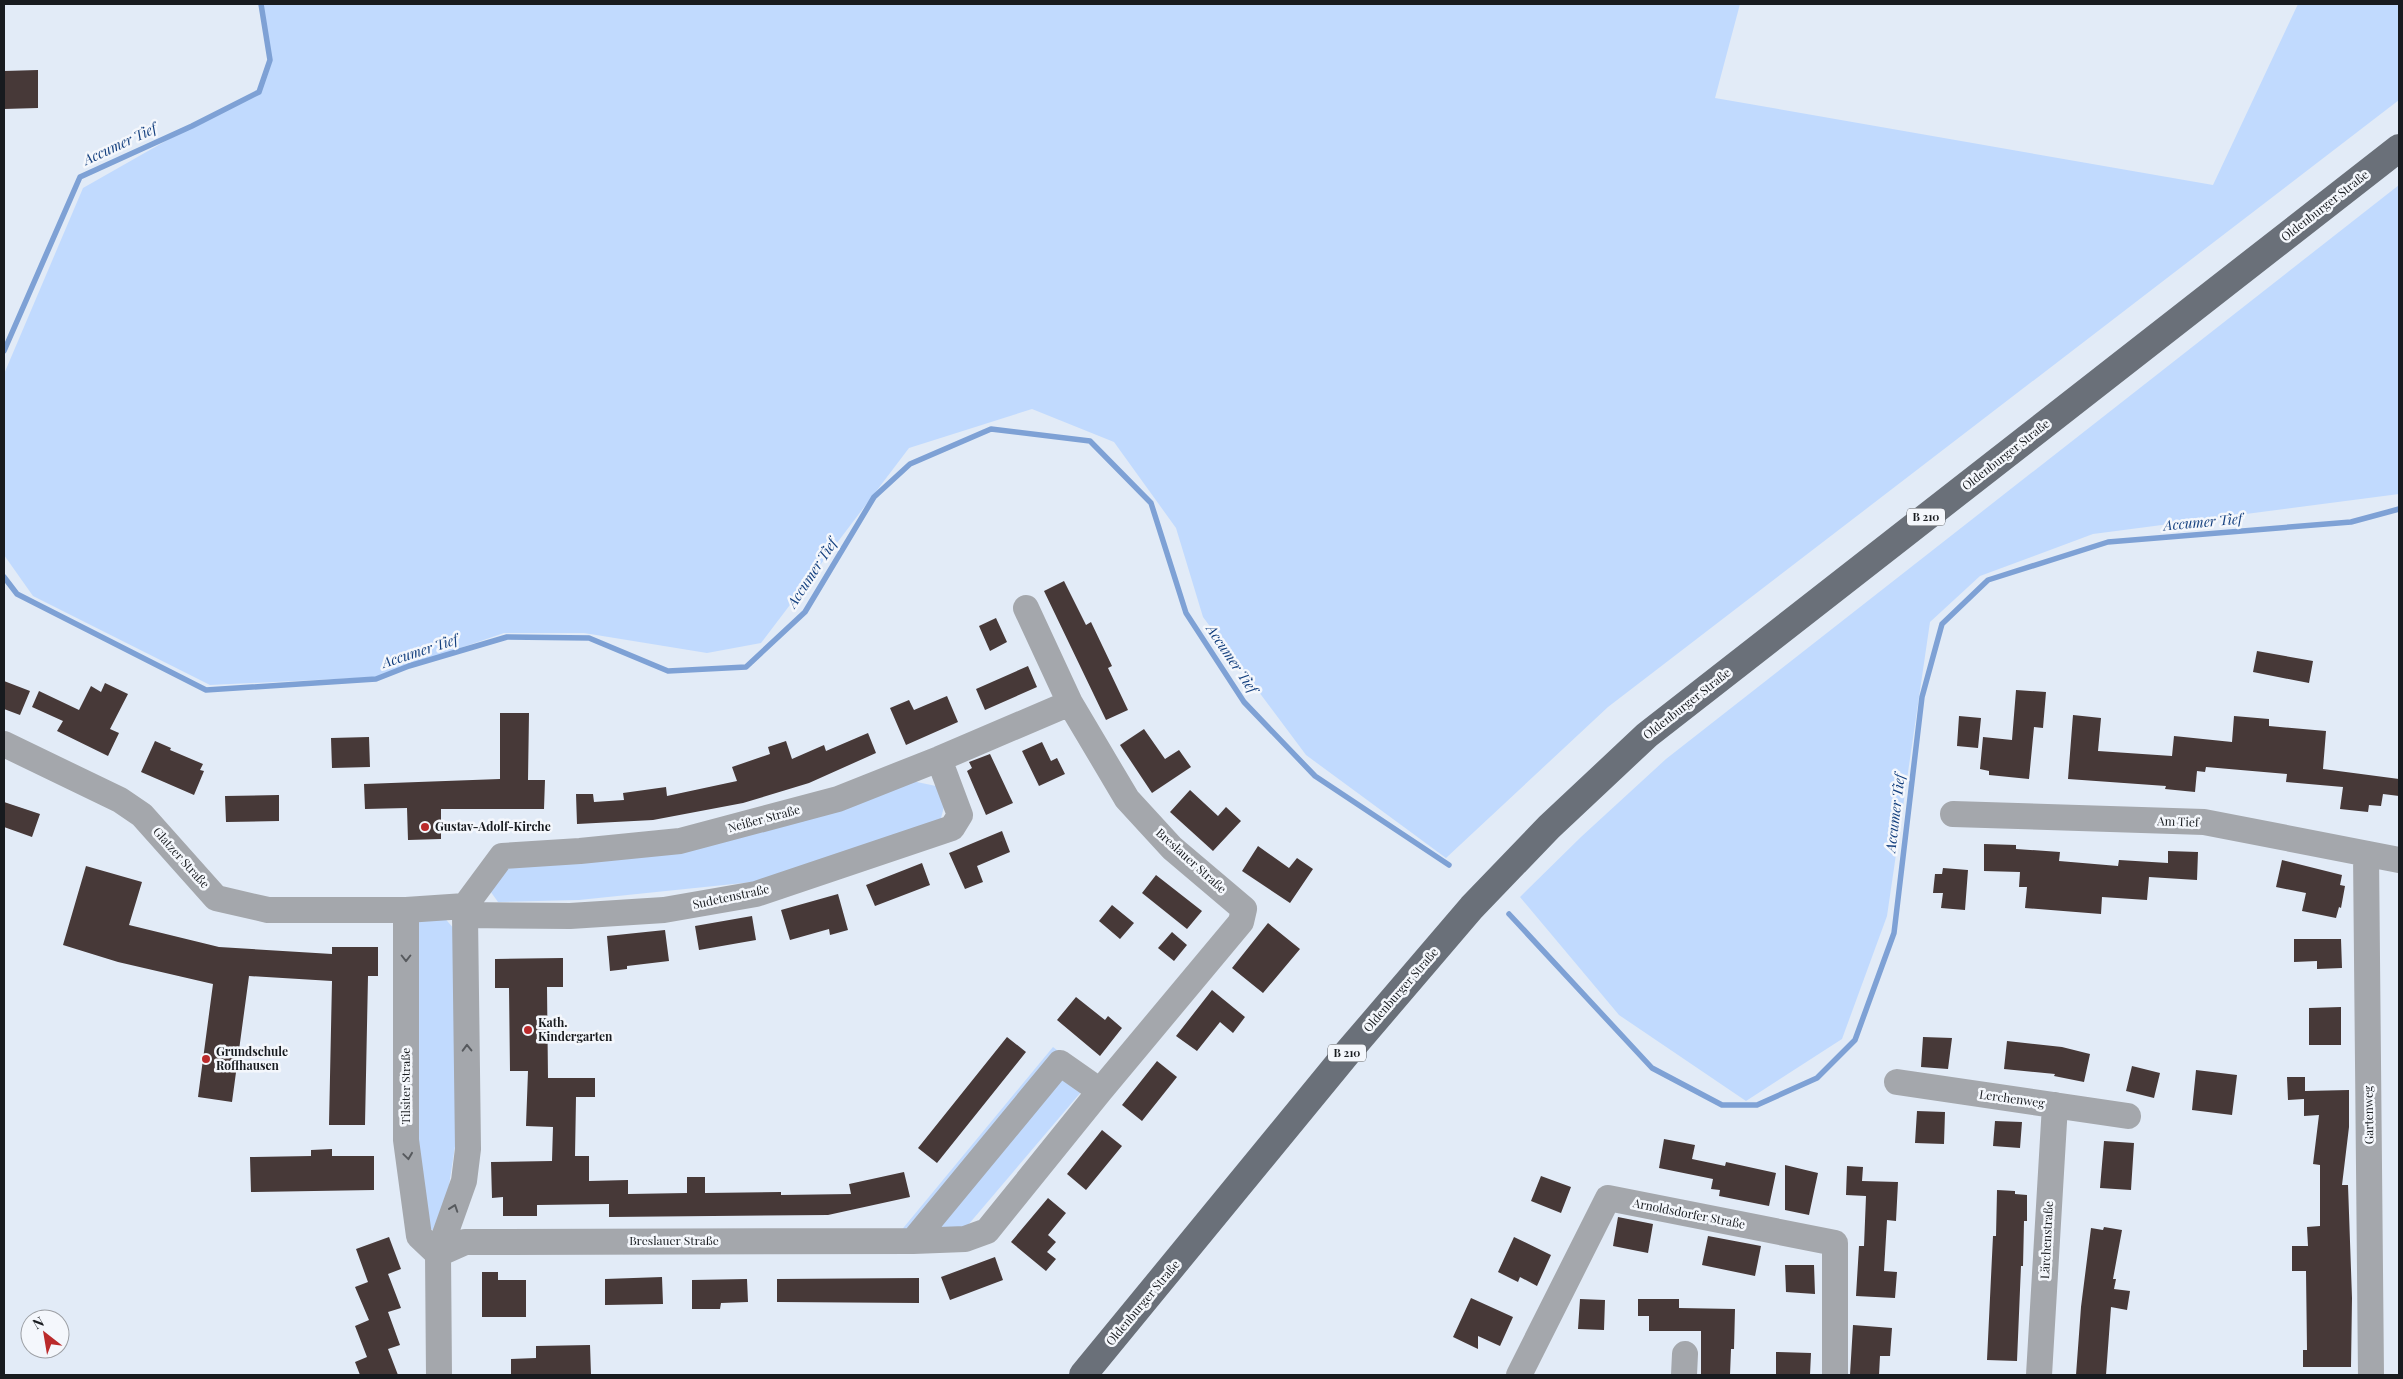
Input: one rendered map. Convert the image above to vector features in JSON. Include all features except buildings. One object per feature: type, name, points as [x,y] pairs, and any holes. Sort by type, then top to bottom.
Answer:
[{"type":"main road","name":"Oldenburger Straße","points":[[1083,1375],[1348,1052],[1472,908],[1549,827],[1633,748],[2399,148]]},
{"type":"street","name":"Breslauer Straße","points":[[438,1254],[465,1242],[914,1241],[964,1239],[987,1231],[1100,1091],[1241,922],[1244,908],[1172,848],[1127,799],[1070,703],[1026,608]]},
{"type":"street","name":"Neißer Straße","points":[[465,911],[502,856],[580,851],[680,841],[838,799],[939,759],[1070,703]]},
{"type":"street","name":"Glatzer Straße","points":[[4,744],[120,800],[142,815],[216,898],[268,910],[465,911]]},
{"type":"street","name":"Sudetenstraße","points":[[465,911],[570,916],[664,910],[756,894],[952,828],[960,816],[939,759]]},
{"type":"street","name":"Am Tief","points":[[1954,814],[2204,822],[2399,860]]},
{"type":"street","name":"Gartenweg","points":[[2366,854],[2371,1375]]},
{"type":"street","name":"Tilsiter Straße","points":[[406,910],[406,1140],[419,1236],[438,1254]]},
{"type":"street","points":[[439,1375],[438,1254],[464,1180],[468,1149],[465,911]]},
{"type":"street","points":[[914,1241],[1060,1063],[1100,1091]]},
{"type":"street","name":"Lerchenweg","points":[[1897,1082],[2128,1116]]},
{"type":"street","name":"Lärchenstraße","points":[[2040,1375],[2055,1105]]},
{"type":"street","name":"Arnoldsdorfer Straße","points":[[1519,1375],[1608,1198],[1835,1243],[1835,1375]]},
{"type":"shaded area","points":[[261,4],[1740,4],[1715,98],[2213,185],[2298,4],[2399,4],[2399,100],[1608,707],[1446,858],[1306,755],[1203,617],[1176,528],[1114,442],[1032,409],[909,448],[761,643],[707,653],[584,633],[504,633],[376,677],[210,685],[33,596],[4,555],[4,374],[83,188],[192,126],[259,92],[270,60]]},
{"type":"shaded area","points":[[2399,185],[2399,494],[2093,534],[1980,576],[1930,622],[1887,916],[1842,1039],[1746,1101],[1619,1015],[1520,897],[1581,837],[1666,759]]},
{"type":"shaded area","points":[[912,781],[936,786],[945,803],[940,822],[753,882],[579,900],[498,902],[488,888],[497,875],[514,865]]},
{"type":"shaded area","points":[[441,914],[456,931],[460,1114],[448,1192],[435,1231],[428,1228],[420,1168],[418,1118],[418,921]]},
{"type":"shaded area","points":[[1053,1047],[1093,1078],[951,1245],[890,1244]]},
{"type":"waterway","name":"Accumer Tief","points":[[4,351],[80,177],[192,126],[259,92],[270,60],[261,4]]},
{"type":"waterway","name":"Accumer Tief","points":[[4,577],[17,594],[206,690],[376,679],[409,666],[507,637],[589,638],[668,671],[746,667],[805,612],[874,497],[910,464],[991,429],[1090,441],[1151,503],[1186,613],[1244,702],[1315,776],[1449,865]]},
{"type":"waterway","name":"Accumer Tief","points":[[1509,914],[1652,1068],[1722,1105],[1757,1105],[1817,1078],[1855,1040],[1894,933],[1922,697],[1942,624],[1988,580],[2108,542],[2351,522],[2399,509]]},
{"type":"place","name":"Gustav-Adolf-Kirche","points":[[425,827]]},
{"type":"place","name":"Kath. Kindergarten","points":[[528,1030]]},
{"type":"place","name":"Grundschule Roffhausen","points":[[206,1059]]}]
